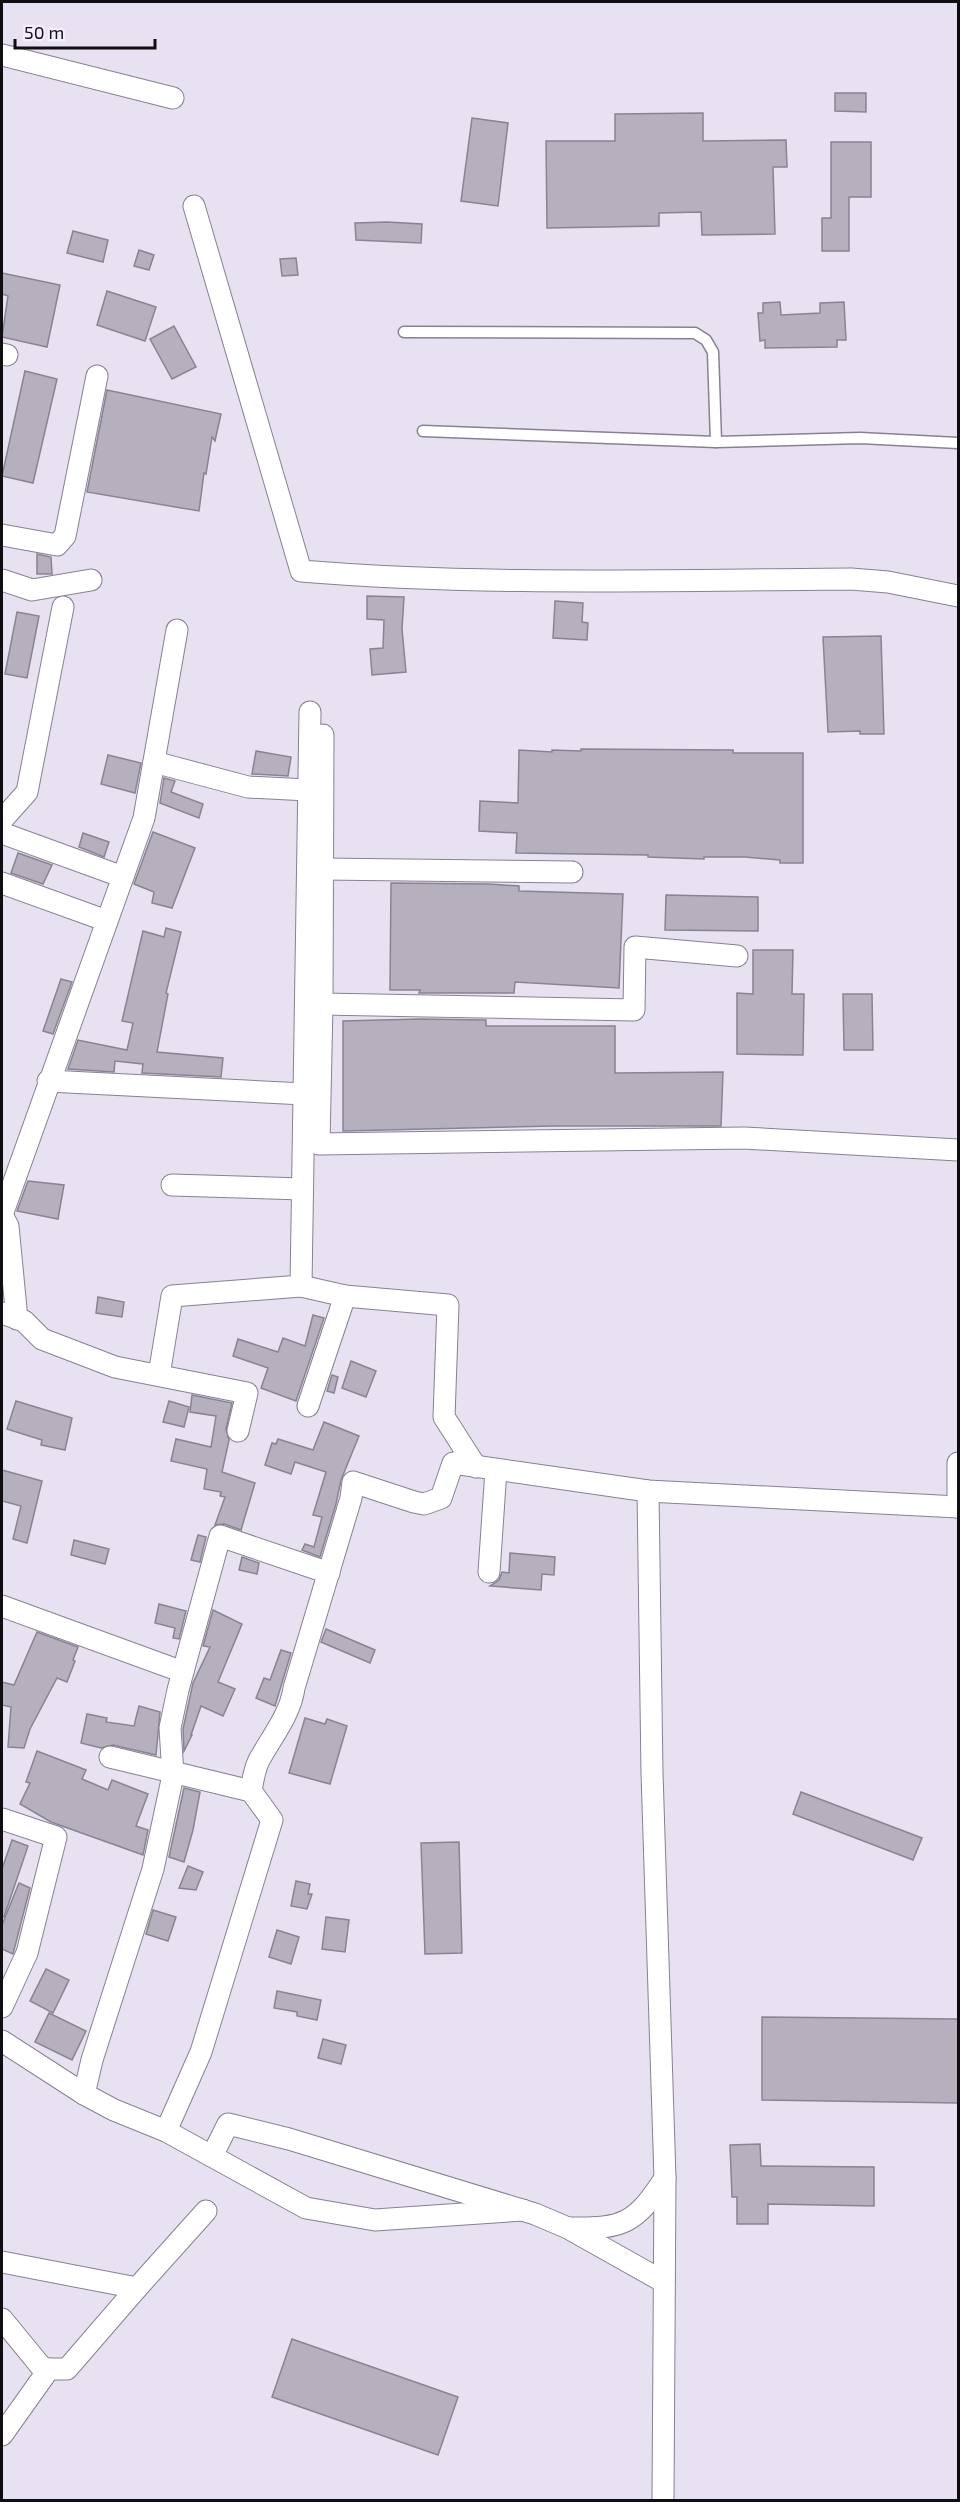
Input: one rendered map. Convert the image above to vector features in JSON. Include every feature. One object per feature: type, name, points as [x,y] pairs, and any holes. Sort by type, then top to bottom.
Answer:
[{"type":"street","points":[[2,55],[173,98]]},
{"type":"street","points":[[194,206],[301,571],[382,578],[851,579],[888,582],[958,596]]},
{"type":"street","points":[[2,535],[57,545],[65,536],[97,376]]},
{"type":"street","points":[[2,580],[32,590],[91,580]]},
{"type":"street","points":[[2,819],[4,820],[27,792],[63,607]]},
{"type":"street","points":[[177,630],[144,819],[48,1081],[2,1215],[8,1226],[9,1316],[24,1321],[42,1339],[75,1354],[115,1367],[247,1393],[238,1431]]},
{"type":"street","points":[[301,1286],[310,712]]},
{"type":"street","points":[[323,735],[319,1144],[744,1138],[958,1150]]},
{"type":"street","points":[[154,762],[248,787],[309,790]]},
{"type":"street","points":[[2,833],[123,877]]},
{"type":"street","points":[[323,869],[572,872]]},
{"type":"street","points":[[2,883],[107,921]]},
{"type":"street","points":[[322,1004],[633,1010],[635,947],[737,956]]},
{"type":"street","points":[[48,1081],[304,1094]]},
{"type":"street","points":[[172,1185],[302,1189]]},
{"type":"street","points":[[159,1375],[172,1296],[301,1286],[345,1296],[448,1305],[444,1417],[486,1468],[489,1572]]},
{"type":"street","points":[[308,1406],[345,1296]]},
{"type":"street","points":[[251,1791],[255,1769],[292,1701],[351,1498],[353,1482],[424,1504],[441,1498],[453,1463],[648,1491],[958,1507],[958,1463]]},
{"type":"street","points":[[648,1491],[652,1773],[665,2178],[663,2500]]},
{"type":"street","points":[[84,2094],[92,2060],[153,1869],[173,1772],[170,1728],[220,1536],[329,1573]]},
{"type":"street","points":[[2,1606],[183,1672]]},
{"type":"street","points":[[110,1757],[251,1791],[272,1820],[201,2052],[166,2131]]},
{"type":"street","points":[[2,1819],[56,1837],[27,1953],[2,2007]]},
{"type":"street","points":[[2,2041],[84,2094],[114,2110],[166,2131],[306,2208],[375,2220],[523,2210]]},
{"type":"street","points":[[212,2156],[228,2124],[289,2139],[523,2210],[568,2228],[664,2282]]},
{"type":"street","points":[[568,2228],[598,2229],[627,2222],[650,2201],[665,2178]]},
{"type":"street","points":[[2,2319],[43,2370],[67,2369],[206,2211]]},
{"type":"street","points":[[2,2262],[137,2288]]},
{"type":"street","points":[[2,2434],[49,2369]]},
{"type":"lane","points":[[404,332],[695,333],[706,340],[713,352],[716,442]]},
{"type":"lane","points":[[423,431],[716,442],[860,438],[958,443]]},
{"type":"building","points":[[835,93],[866,93],[866,112],[835,111]]},
{"type":"building","points":[[703,113],[703,141],[786,140],[787,167],[773,167],[775,234],[702,235],[701,212],[659,213],[659,226],[547,228],[546,141],[615,141],[615,114]]},
{"type":"building","points":[[472,118],[508,123],[498,206],[461,201]]},
{"type":"building","points":[[831,142],[871,142],[871,197],[849,197],[849,251],[822,251],[822,218],[831,218]]},
{"type":"building","points":[[355,223],[422,224],[421,243],[356,240]]},
{"type":"building","points":[[73,231],[108,240],[103,262],[67,253]]},
{"type":"building","points":[[139,250],[154,255],[149,270],[134,266]]},
{"type":"building","points":[[296,258],[298,275],[282,276],[280,259]]},
{"type":"building","points":[[2,273],[60,285],[47,347],[2,337],[8,296],[2,294]]},
{"type":"building","points":[[107,291],[156,307],[145,341],[97,325]]},
{"type":"building","points":[[780,302],[781,315],[820,313],[820,303],[844,302],[846,340],[837,340],[837,347],[765,348],[765,340],[760,341],[758,313],[763,313],[763,303]]},
{"type":"building","points":[[174,326],[196,367],[172,379],[150,339]]},
{"type":"building","points":[[25,371],[57,379],[33,483],[2,476]]},
{"type":"building","points":[[107,390],[221,414],[215,441],[212,437],[199,511],[87,492]]},
{"type":"building","points":[[37,554],[51,557],[52,574],[37,574]]},
{"type":"building","points":[[367,596],[404,597],[402,629],[406,672],[372,675],[370,649],[383,648],[384,620],[367,619]]},
{"type":"building","points":[[555,601],[583,603],[582,622],[588,623],[587,640],[553,638]]},
{"type":"building","points":[[17,612],[39,616],[27,678],[5,674]]},
{"type":"building","points":[[881,636],[884,734],[860,734],[860,731],[828,732],[823,637]]},
{"type":"building","points":[[581,749],[803,753],[803,863],[780,863],[780,860],[745,857],[704,857],[704,859],[648,857],[648,855],[516,853],[517,833],[479,831],[480,801],[518,803],[519,750],[552,752],[552,750],[581,751]]},
{"type":"building","points":[[256,751],[291,757],[288,776],[252,774]]},
{"type":"building","points":[[108,755],[141,763],[135,793],[101,784]]},
{"type":"building","points":[[164,778],[175,781],[171,792],[203,804],[199,818],[160,803]]},
{"type":"building","points":[[153,832],[195,848],[172,908],[152,903],[154,892],[134,884]]},
{"type":"building","points":[[83,833],[109,842],[104,857],[79,847]]},
{"type":"building","points":[[18,853],[52,865],[43,884],[11,873]]},
{"type":"building","points":[[391,883],[490,884],[519,886],[519,891],[623,894],[619,988],[515,982],[514,993],[419,993],[420,990],[390,990]]},
{"type":"building","points":[[666,895],[758,897],[758,931],[665,930]]},
{"type":"building","points":[[166,928],[181,932],[166,993],[168,994],[157,1052],[223,1058],[221,1077],[142,1073],[143,1064],[115,1061],[114,1072],[68,1069],[78,1040],[127,1050],[133,1023],[122,1021],[143,931],[164,937]]},
{"type":"building","points":[[753,950],[793,950],[792,994],[804,994],[803,1055],[737,1054],[737,993],[753,994]]},
{"type":"building","points":[[61,979],[72,982],[53,1034],[43,1031]]},
{"type":"building","points":[[843,994],[872,994],[873,1050],[844,1050]]},
{"type":"building","points":[[486,1020],[486,1026],[615,1026],[615,1073],[723,1072],[721,1126],[554,1126],[343,1131],[343,1021]]},
{"type":"building","points":[[28,1181],[64,1185],[58,1219],[17,1211]]},
{"type":"building","points":[[98,1297],[124,1302],[122,1317],[96,1313]]},
{"type":"building","points":[[313,1315],[324,1318],[296,1401],[261,1388],[268,1368],[233,1356],[238,1339],[278,1352],[283,1338],[305,1346]]},
{"type":"building","points":[[351,1361],[376,1371],[366,1397],[342,1388]]},
{"type":"building","points":[[332,1375],[338,1377],[334,1393],[327,1391]]},
{"type":"building","points":[[192,1395],[232,1403],[226,1429],[229,1440],[222,1472],[255,1483],[241,1530],[224,1524],[215,1525],[225,1497],[220,1496],[221,1492],[204,1489],[207,1469],[171,1461],[176,1439],[211,1447],[216,1416],[190,1412]]},
{"type":"building","points":[[16,1401],[72,1418],[65,1450],[41,1445],[42,1440],[7,1429]]},
{"type":"building","points":[[169,1401],[189,1407],[184,1427],[163,1422]]},
{"type":"building","points":[[324,1422],[359,1436],[341,1480],[320,1557],[302,1550],[305,1544],[314,1547],[322,1517],[313,1515],[326,1472],[295,1462],[291,1474],[265,1465],[272,1443],[276,1444],[278,1439],[313,1450]]},
{"type":"building","points":[[2,1470],[42,1481],[27,1543],[13,1539],[21,1506],[2,1501]]},
{"type":"building","points":[[198,1535],[206,1537],[200,1562],[191,1560]]},
{"type":"building","points":[[74,1540],[109,1549],[105,1564],[71,1555]]},
{"type":"building","points":[[510,1553],[555,1557],[554,1575],[542,1574],[541,1590],[490,1586],[499,1580],[502,1572],[509,1573]]},
{"type":"building","points":[[242,1557],[259,1563],[257,1574],[239,1570]]},
{"type":"building","points":[[159,1604],[186,1611],[179,1639],[173,1638],[175,1628],[155,1623]]},
{"type":"building","points":[[213,1610],[242,1624],[218,1682],[235,1689],[223,1716],[201,1706],[192,1735],[184,1751],[183,1729],[193,1683],[210,1647],[203,1646]]},
{"type":"building","points":[[326,1629],[375,1650],[370,1663],[321,1642]]},
{"type":"building","points":[[37,1632],[78,1647],[73,1660],[75,1661],[67,1682],[57,1678],[30,1729],[24,1748],[8,1747],[11,1707],[2,1705],[2,1682],[14,1685]]},
{"type":"building","points":[[281,1650],[291,1653],[275,1706],[256,1698],[264,1678],[270,1680]]},
{"type":"building","points":[[139,1706],[160,1712],[156,1755],[113,1745],[101,1748],[81,1743],[87,1714],[107,1718],[106,1722],[134,1726]]},
{"type":"building","points":[[305,1718],[325,1724],[327,1719],[347,1726],[330,1784],[289,1773]]},
{"type":"building","points":[[37,1751],[86,1770],[82,1779],[108,1790],[112,1780],[148,1794],[136,1826],[148,1830],[143,1855],[51,1822],[20,1804],[30,1783],[26,1782]]},
{"type":"building","points":[[184,1788],[200,1792],[184,1862],[169,1857]]},
{"type":"building","points":[[801,1792],[922,1838],[913,1860],[793,1814]]},
{"type":"building","points":[[12,1840],[28,1846],[4,1917],[2,1916],[2,1869]]},
{"type":"building","points":[[459,1842],[462,1953],[425,1954],[421,1843]]},
{"type":"building","points":[[188,1866],[203,1872],[196,1890],[179,1888]]},
{"type":"building","points":[[296,1881],[310,1884],[308,1894],[312,1894],[307,1909],[291,1906]]},
{"type":"building","points":[[19,1883],[30,1888],[13,1954],[2,1949],[2,1925]]},
{"type":"building","points":[[153,1910],[176,1917],[168,1941],[146,1934]]},
{"type":"building","points":[[326,1917],[349,1920],[345,1952],[322,1949]]},
{"type":"building","points":[[277,1930],[299,1937],[291,1964],[269,1957]]},
{"type":"building","points":[[46,1969],[69,1980],[53,2013],[30,2001]]},
{"type":"building","points":[[277,1991],[321,2000],[317,2020],[297,2016],[297,2012],[274,2008]]},
{"type":"building","points":[[49,2013],[86,2031],[72,2060],[35,2042]]},
{"type":"building","points":[[762,2017],[958,2019],[958,2103],[762,2100]]},
{"type":"building","points":[[323,2039],[346,2045],[341,2064],[318,2058]]},
{"type":"building","points":[[760,2144],[761,2166],[874,2167],[874,2206],[768,2204],[768,2224],[737,2224],[737,2197],[732,2197],[730,2145]]},
{"type":"building","points":[[292,2339],[458,2397],[438,2455],[272,2397]]}]
